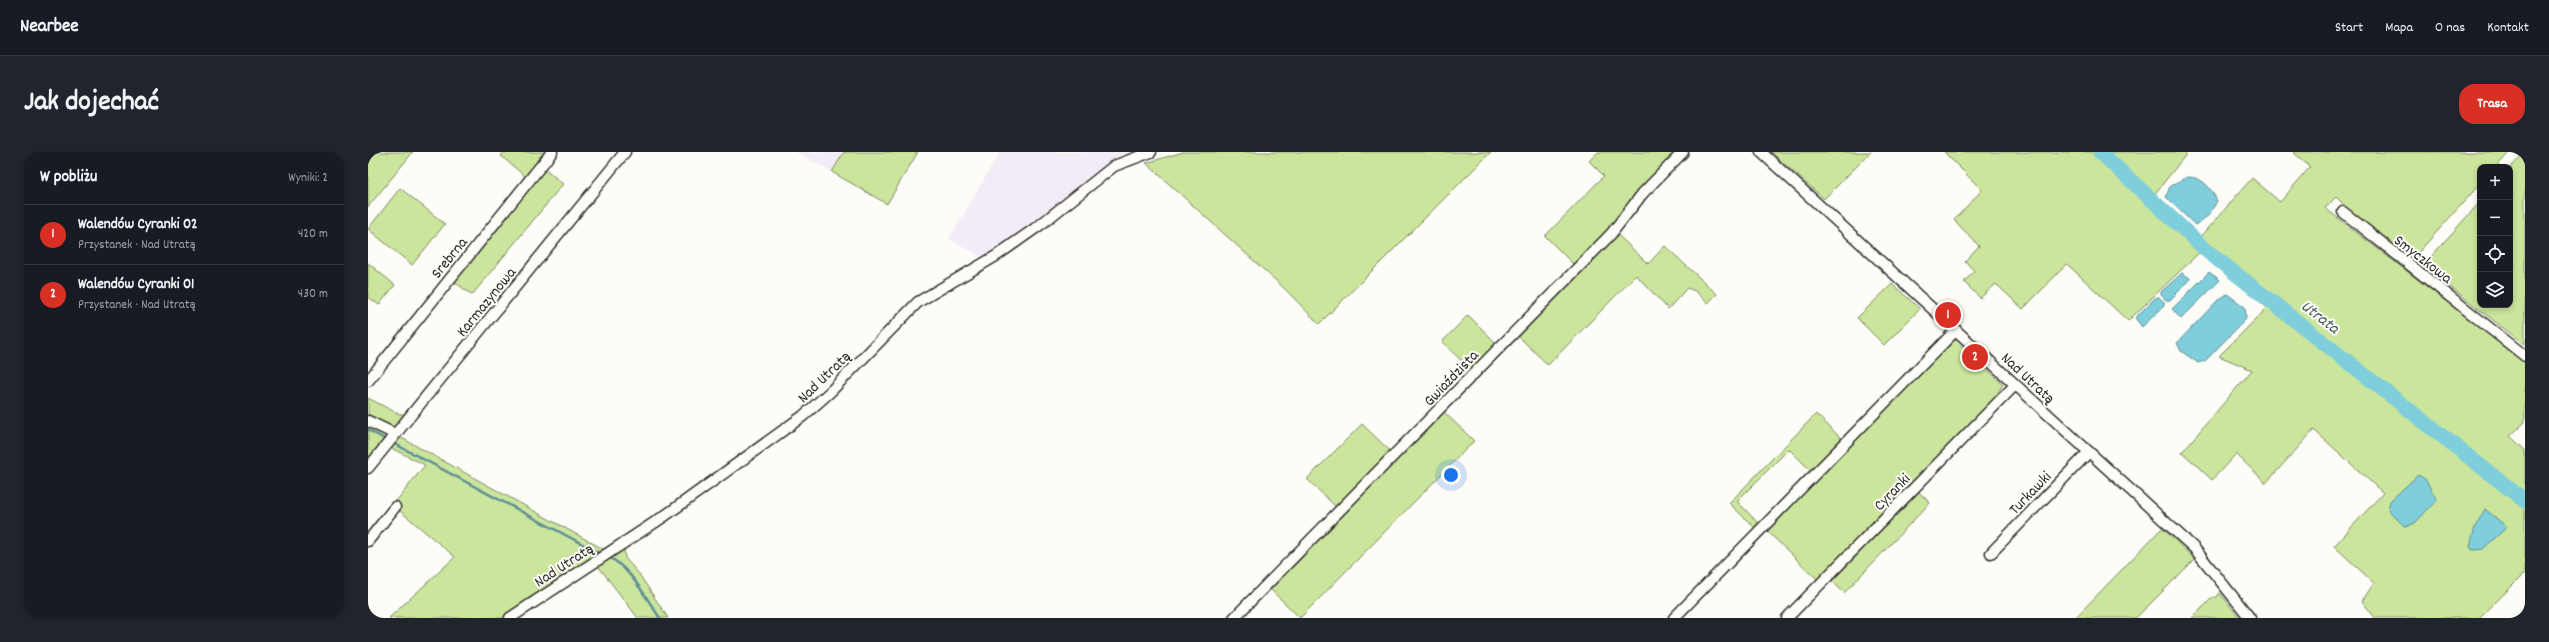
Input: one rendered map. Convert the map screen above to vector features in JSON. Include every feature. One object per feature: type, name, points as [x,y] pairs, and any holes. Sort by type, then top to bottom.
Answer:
[{"type":"street","name":"Srebrna","points":[[368,381],[552,152]]},
{"type":"street","name":"Karmazynowa","points":[[368,468],[625,152]]},
{"type":"street","name":"Nad Utratą","points":[[510,618],[666,515],[803,416],[830,392],[918,302],[996,256],[1040,225],[1114,166],[1151,152]]},
{"type":"street","name":"Gwiaździsta","points":[[1234,618],[1611,234],[1643,193],[1683,152]]},
{"type":"street","name":"Nad Utratą","points":[[1761,152],[2194,548],[2250,618]]},
{"type":"street","name":"Smyczkowa","points":[[2343,212],[2525,356]]},
{"type":"street","points":[[1674,618],[1956,330]]},
{"type":"street","name":"Cyranki","points":[[1787,618],[2015,385]]},
{"type":"street","points":[[368,421],[395,434]]},
{"type":"street","name":"Turkawki","points":[[1991,553],[2089,452]]},
{"type":"street","points":[[368,541],[396,507]]},
{"type":"shaded area","points":[[796,152],[844,152],[832,172]]},
{"type":"shaded area","points":[[1000,152],[1133,152],[1132,155],[1112,160],[1059,206],[985,259],[949,239]]},
{"type":"green space","points":[[368,152],[413,152],[368,207]]},
{"type":"green space","points":[[504,152],[546,152],[526,177],[501,156]]},
{"type":"green space","points":[[844,152],[918,152],[887,204],[832,172]]},
{"type":"green space","points":[[1183,152],[1491,152],[1319,324],[1285,289],[1146,163]]},
{"type":"green space","points":[[1598,152],[1677,152],[1601,238],[1573,264],[1545,236],[1604,176],[1589,161]]},
{"type":"green space","points":[[1771,152],[1871,152],[1824,199]]},
{"type":"green space","points":[[1944,152],[2188,152],[2154,195],[2200,238],[2252,178],[2280,202],[2310,167],[2293,152],[2510,152],[2499,164],[2477,164],[2477,187],[2416,255],[2409,256],[2349,210],[2336,197],[2325,208],[2525,362],[2525,422],[2510,436],[2525,450],[2525,573],[2480,618],[2375,618],[2362,601],[2374,583],[2334,546],[2383,493],[2314,430],[2266,483],[2236,454],[2212,480],[2182,452],[2252,370],[2219,356],[2267,308],[2202,250],[2128,321],[2067,264],[2023,309],[1996,284],[1980,298],[1964,282],[1974,271],[1965,261],[1979,246],[1954,220],[1982,190]]},
{"type":"green space","points":[[2525,152],[2525,345],[2477,308],[2513,308],[2513,165]]},
{"type":"green space","points":[[543,167],[563,184],[472,295],[452,280]]},
{"type":"green space","points":[[400,188],[445,224],[412,265],[368,229]]},
{"type":"green space","points":[[2477,205],[2477,308],[2426,268],[2426,262]]},
{"type":"green space","points":[[1617,234],[1648,264],[1665,246],[1717,294],[1708,303],[1695,291],[1687,288],[1668,309],[1636,275],[1548,365],[1517,335]]},
{"type":"green space","points":[[368,263],[395,285],[379,305],[368,297]]},
{"type":"green space","points":[[1892,284],[1920,309],[1884,345],[1857,318]]},
{"type":"green space","points":[[1468,315],[1496,343],[1470,369],[1442,342]]},
{"type":"green space","points":[[1955,340],[2003,384],[1992,403],[1818,580],[1765,529],[1950,341]]},
{"type":"green space","points":[[368,398],[399,414],[408,414],[398,426],[394,427],[368,414]]},
{"type":"green space","points":[[1443,411],[1474,441],[1300,618],[1269,588]]},
{"type":"green space","points":[[1816,414],[1843,440],[1812,472],[1789,449],[1737,501],[1760,525],[1756,529],[1729,503]]},
{"type":"green space","points":[[368,424],[388,433],[388,437],[368,462]]},
{"type":"green space","points":[[1362,424],[1390,451],[1336,507],[1307,479]]},
{"type":"green space","points":[[400,437],[605,550],[531,597],[504,618],[389,618],[455,557],[393,505],[425,465],[391,448]]},
{"type":"green space","points":[[1919,492],[1930,503],[1844,593],[1832,581]]},
{"type":"green space","points":[[2162,528],[2195,559],[2136,618],[2075,618]]},
{"type":"green space","points":[[624,549],[625,558],[639,574],[668,618],[638,618],[598,566]]},
{"type":"green space","points":[[2220,593],[2240,618],[2192,618],[2214,596],[2216,598]]},
{"type":"water","points":[[2187,177],[2193,177],[2206,184],[2217,201],[2209,215],[2195,225],[2166,197],[2170,186]]},
{"type":"water","points":[[2209,272],[2220,280],[2181,319],[2172,309]]},
{"type":"water","points":[[2182,273],[2190,278],[2189,281],[2170,300],[2166,300],[2161,295],[2161,292]]},
{"type":"water","points":[[2227,294],[2245,307],[2246,319],[2205,361],[2198,363],[2181,351],[2177,343],[2218,300]]},
{"type":"water","points":[[2159,297],[2164,302],[2164,306],[2142,327],[2135,318],[2155,298]]},
{"type":"water","points":[[2418,475],[2425,479],[2437,500],[2415,523],[2405,527],[2388,510],[2390,501]]},
{"type":"water","points":[[2485,509],[2507,527],[2483,549],[2473,550],[2470,546],[2475,527]]},
{"type":"waterway","name":"Utrata","points":[[2100,152],[2207,251],[2525,501]]},
{"type":"waterway","points":[[368,430],[385,439]]},
{"type":"waterway","points":[[395,444],[601,554]]},
{"type":"waterway","points":[[609,557],[617,562],[631,576],[660,618]]},
{"type":"place","name":"Walendów Cyranki 02","points":[[1948,315]]},
{"type":"place","name":"Walendów Cyranki 01","points":[[1975,357]]}]
